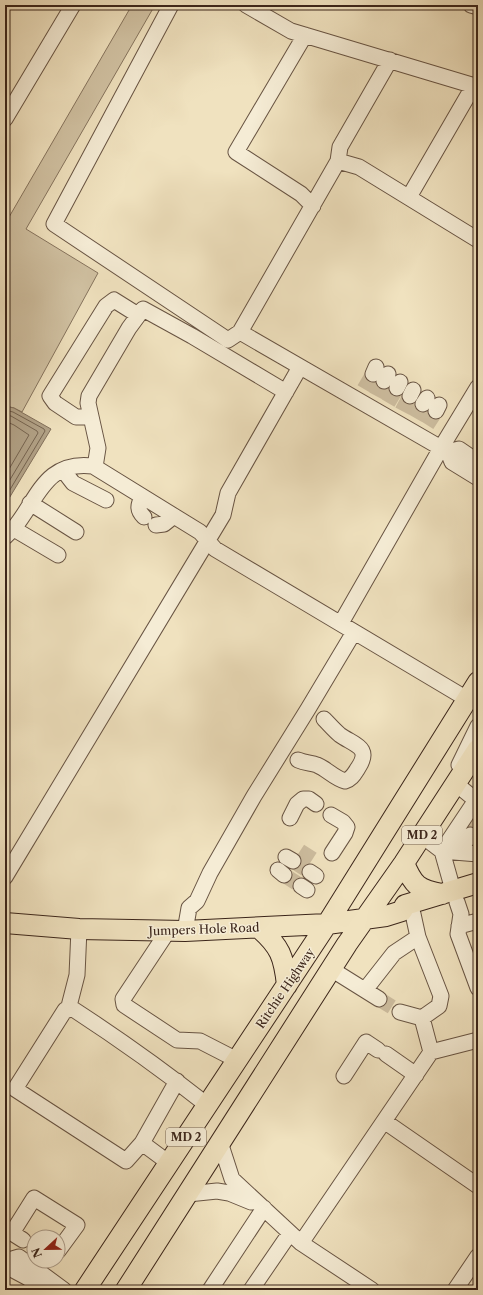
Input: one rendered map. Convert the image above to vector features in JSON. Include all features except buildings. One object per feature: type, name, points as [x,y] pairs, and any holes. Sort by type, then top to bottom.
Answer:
[{"type":"main road","name":"Ritchie Highway","points":[[85,1290],[327,924],[478,682]]},
{"type":"main road","name":"MD 2","points":[[126,1290],[331,969],[404,863],[478,749]]},
{"type":"main road","points":[[404,863],[413,880],[420,887],[426,891],[451,895]]},
{"type":"main road","name":"Jumpers Hole Road","points":[[5,923],[79,929],[184,931],[327,924],[408,913],[405,905],[451,895],[478,883]]},
{"type":"main road","name":"Jumpers Hole Road","points":[[451,895],[478,896]]},
{"type":"main road","points":[[259,928],[273,940],[280,953],[284,962],[287,985]]},
{"type":"street","points":[[7,111],[73,5]]},
{"type":"street","points":[[171,5],[54,224],[228,340],[240,332],[313,206],[338,161],[340,147],[390,60]]},
{"type":"street","points":[[246,5],[291,31],[476,86],[409,197]]},
{"type":"street","points":[[471,5],[478,7]]},
{"type":"street","points":[[305,35],[236,152],[301,194],[313,206]]},
{"type":"street","points":[[338,161],[359,167],[478,240]]},
{"type":"street","points":[[91,417],[76,417],[55,403],[50,396],[106,306],[114,300],[138,315]]},
{"type":"street","points":[[95,467],[98,448],[88,403],[89,396],[129,328],[143,309],[192,336],[286,392]]},
{"type":"street","points":[[240,332],[300,367],[373,402],[418,427],[444,450],[452,462],[478,478]]},
{"type":"street","points":[[5,877],[9,860],[223,515],[228,492],[300,367]]},
{"type":"street","points":[[341,623],[444,450],[478,387]]},
{"type":"street","points":[[444,450],[459,450],[478,462]]},
{"type":"street","points":[[58,555],[9,533],[43,484],[52,476],[73,466],[83,465],[95,467],[142,498],[200,532],[215,549],[341,623],[467,700]]},
{"type":"street","points":[[63,470],[73,483],[106,500]]},
{"type":"street","points":[[142,498],[138,509],[140,513],[150,521],[164,524],[174,516]]},
{"type":"street","points":[[30,503],[76,532]]},
{"type":"street","points":[[237,1060],[200,1041],[177,1040],[124,1005],[123,999],[184,931],[210,873],[254,796],[354,632]]},
{"type":"street","points":[[298,760],[317,765],[336,778],[345,781],[352,777],[359,767],[364,757],[361,749],[338,734],[324,719]]},
{"type":"street","points":[[437,811],[478,726]]},
{"type":"street","points":[[455,783],[477,801],[442,851],[451,895],[461,914],[458,934],[478,988]]},
{"type":"street","points":[[290,818],[297,804],[303,799],[309,799],[316,804]]},
{"type":"street","points":[[331,815],[343,822],[347,827],[345,833],[332,853]]},
{"type":"street","points":[[421,835],[442,851],[478,854]]},
{"type":"street","points":[[458,852],[470,836]]},
{"type":"street","points":[[408,913],[441,996],[439,1006],[422,1018]]},
{"type":"street","points":[[459,926],[478,921]]},
{"type":"street","points":[[68,1010],[77,975],[79,929]]},
{"type":"street","points":[[365,990],[394,953],[418,937]]},
{"type":"street","points":[[331,969],[378,999]]},
{"type":"street","points":[[177,1081],[142,1142],[126,1161],[15,1089],[65,1010],[73,1009],[116,1037],[177,1081],[207,1105]]},
{"type":"street","points":[[400,1012],[422,1018]]},
{"type":"street","points":[[422,1018],[431,1052]]},
{"type":"street","points":[[301,1243],[431,1052],[478,1040]]},
{"type":"street","points":[[344,1076],[366,1042],[416,1074]]},
{"type":"street","points":[[384,1121],[478,1186]]},
{"type":"street","points":[[142,1142],[169,1163]]},
{"type":"street","points":[[220,1142],[232,1179],[301,1243],[372,1290]]},
{"type":"street","points":[[188,1194],[217,1191],[238,1196],[264,1208]]},
{"type":"street","points":[[26,1243],[12,1233],[34,1198],[77,1225],[66,1240]]},
{"type":"street","points":[[210,1290],[264,1208]]},
{"type":"street","points":[[251,1290],[290,1233]]},
{"type":"street","points":[[9,1260],[26,1246]]},
{"type":"street","points":[[455,1290],[478,1256]]},
{"type":"street","points":[[9,1260],[19,1258],[64,1290]]},
{"type":"street","points":[[9,1260],[13,1270],[28,1278],[43,1290]]},
{"type":"shaded area","points":[[132,5],[155,5],[26,229],[98,273],[22,412],[5,406],[5,224]]},
{"type":"water","points":[[5,406],[14,408],[51,429],[5,505]]},
{"type":"tunnel","points":[[364,389],[373,374]]},
{"type":"tunnel","points":[[376,396],[384,381]]},
{"type":"tunnel","points":[[388,403],[397,388]]},
{"type":"tunnel","points":[[402,411],[410,396]]},
{"type":"tunnel","points":[[415,418],[423,404]]},
{"type":"tunnel","points":[[427,425],[436,411]]},
{"type":"tunnel","points":[[470,835],[478,824]]},
{"type":"tunnel","points":[[300,851],[317,862]]},
{"type":"tunnel","points":[[293,861],[310,872]]},
{"type":"tunnel","points":[[284,875],[301,886]]},
{"type":"tunnel","points":[[379,999],[400,1012]]}]
